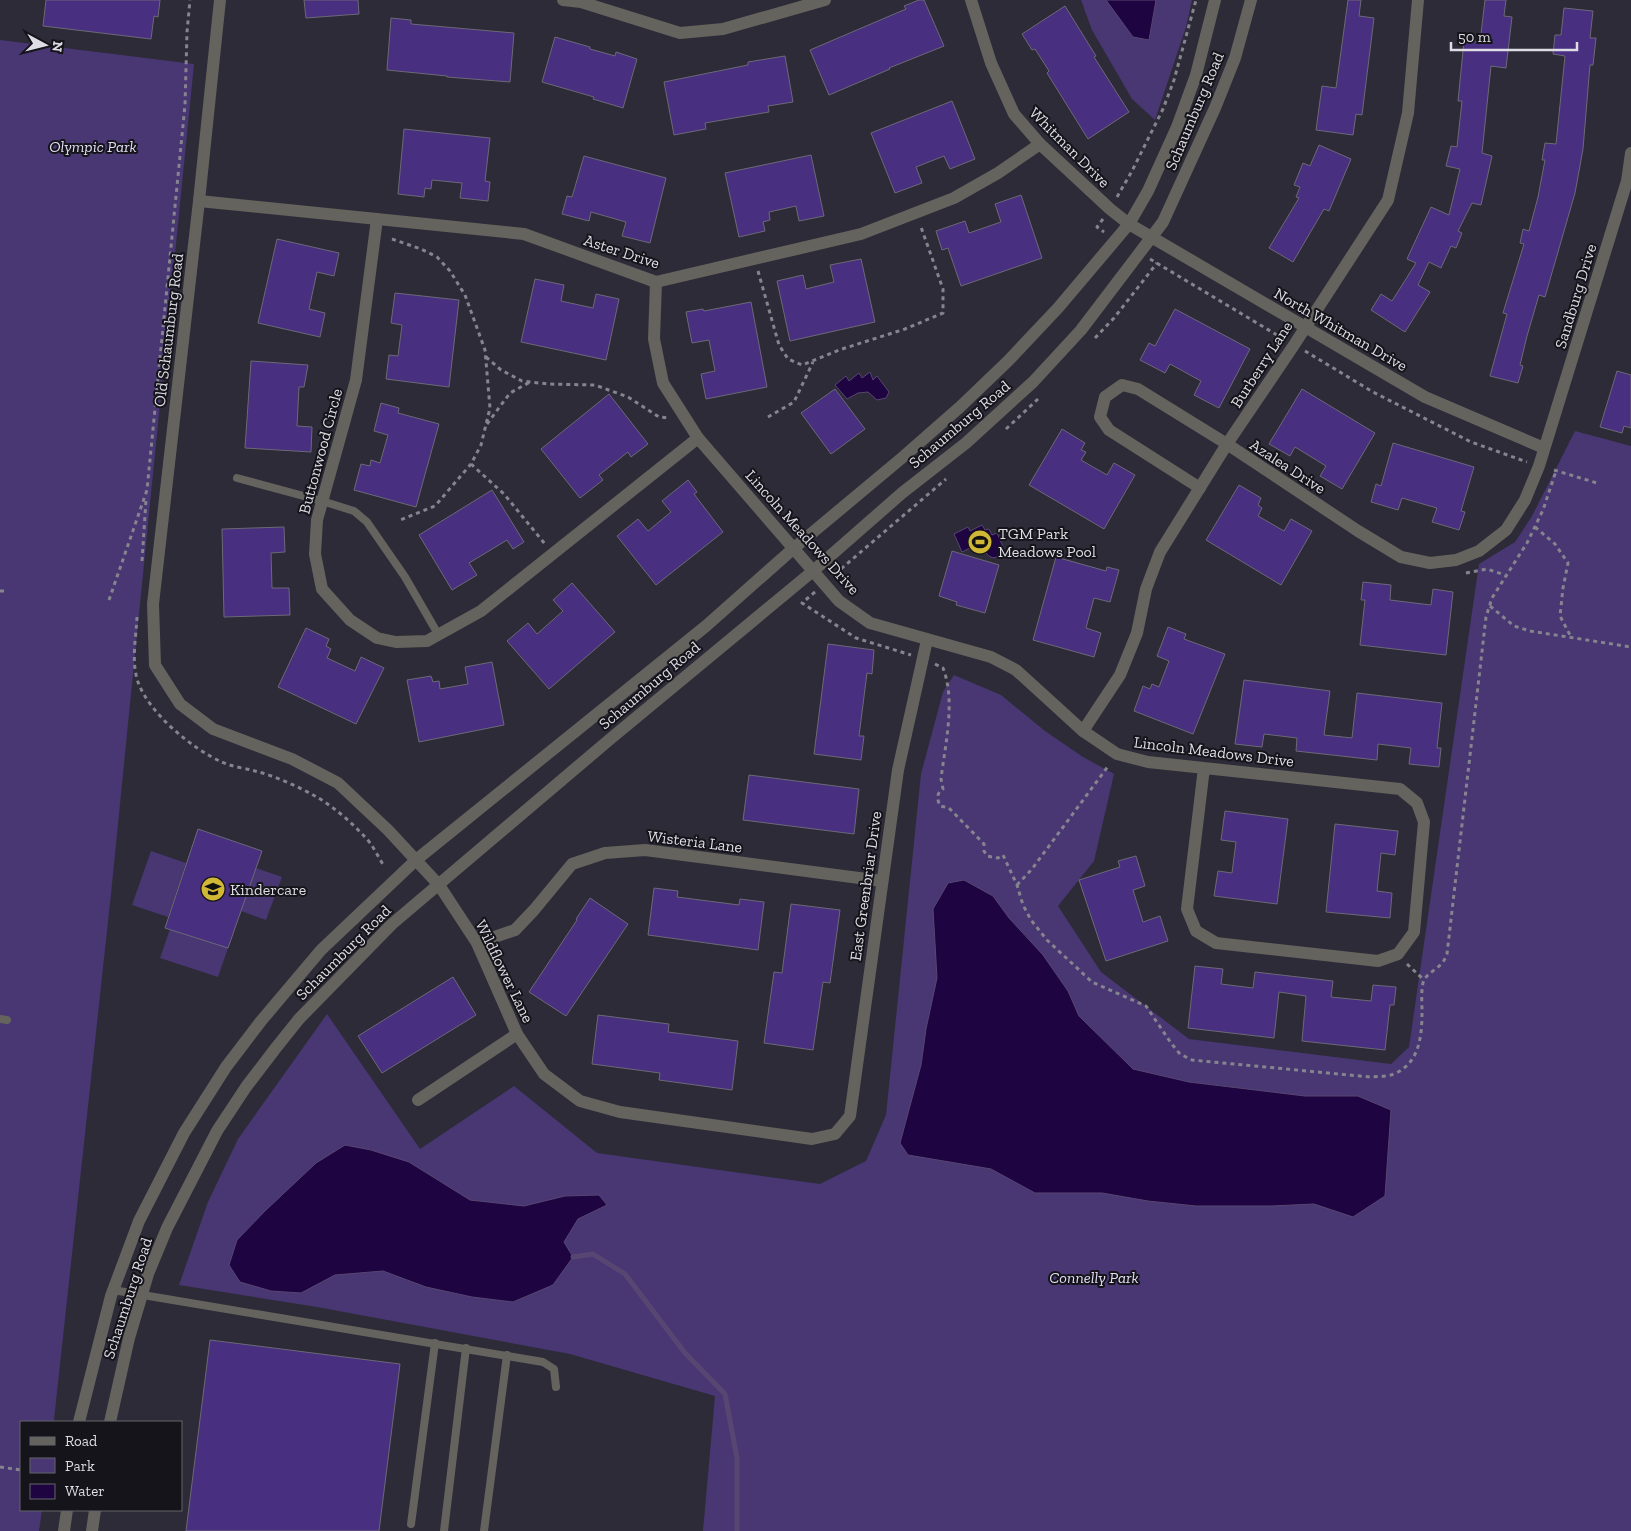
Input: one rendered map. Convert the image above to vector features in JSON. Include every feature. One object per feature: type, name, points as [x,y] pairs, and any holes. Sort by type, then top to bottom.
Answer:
[{"type":"street","name":"Old Schaumburg Road","points":[[154,665],[153,604],[220,0]]},
{"type":"street","points":[[564,0],[581,2],[680,33],[723,29],[825,0]]},
{"type":"street","name":"Whitman Drive","points":[[971,0],[991,63],[1014,114],[1040,144],[1110,209],[1129,224]]},
{"type":"street","name":"Schaumburg Road","points":[[79,1421],[113,1290],[139,1221],[184,1133],[226,1067],[290,984],[315,957],[416,860],[706,626],[794,548],[903,457],[1008,361],[1058,308],[1129,224],[1148,191],[1177,127],[1196,75],[1215,0]]},
{"type":"street","name":"Schaumburg Road","points":[[110,1421],[129,1338],[141,1296],[167,1228],[217,1131],[246,1087],[299,1019],[392,924],[609,740],[813,571],[902,493],[966,443],[1033,382],[1081,330],[1163,222],[1215,108],[1235,58],[1250,0]]},
{"type":"street","name":"Burberry Lane","points":[[1083,731],[1120,675],[1137,633],[1146,589],[1160,552],[1227,444],[1388,200],[1408,113],[1418,0]]},
{"type":"street","name":"Aster Drive","points":[[199,201],[524,234],[656,282],[862,234],[954,198],[998,173],[1040,144]]},
{"type":"street","name":"Sandburg Drive","points":[[1544,448],[1627,181],[1631,153]]},
{"type":"street","name":"Buttonwood Circle","points":[[377,219],[356,380],[317,520],[315,554],[322,590],[350,620],[377,638],[396,642],[427,641],[481,611],[698,438]]},
{"type":"street","name":"North Whitman Drive","points":[[1129,224],[1425,397],[1544,448]]},
{"type":"street","name":"Lincoln Meadows Drive","points":[[656,282],[654,339],[662,383],[698,438],[813,571],[839,600],[870,623],[991,658],[1016,670],[1083,731],[1117,754],[1148,762],[1400,789],[1417,804],[1424,822],[1414,932],[1398,954]]},
{"type":"street","name":"Azalea Drive","points":[[1200,488],[1110,430],[1100,417],[1105,397],[1122,385],[1138,388],[1400,557],[1430,563],[1456,560],[1479,551],[1506,530],[1525,500],[1544,448]]},
{"type":"street","name":"East Greenbriar Drive","points":[[835,1134],[850,1116],[898,770],[927,640]]},
{"type":"street","name":"Wildflower Lane","points":[[154,665],[180,704],[213,729],[292,759],[338,783],[388,830],[439,885],[477,943],[517,1034],[544,1074],[580,1101],[620,1112],[812,1140],[835,1134]]},
{"type":"street","points":[[1204,768],[1187,909],[1196,931],[1216,943],[1378,961],[1398,954]]},
{"type":"street","name":"Wisteria Lane","points":[[477,943],[515,930],[572,864],[605,853],[645,850],[882,881]]},
{"type":"street","points":[[418,1100],[517,1034]]},
{"type":"street","points":[[64,1531],[66,1511]]},
{"type":"street","points":[[92,1531],[95,1511]]},
{"type":"lane","points":[[237,478],[354,511],[367,522],[405,578],[438,634]]},
{"type":"lane","points":[[113,1290],[543,1362],[551,1365],[554,1369],[556,1387]]},
{"type":"lane","points":[[411,1524],[435,1343]]},
{"type":"lane","points":[[444,1531],[466,1348]]},
{"type":"lane","points":[[484,1531],[507,1356]]},
{"type":"path","points":[[141,566],[185,104],[190,0]]},
{"type":"path","points":[[1097,227],[1132,171],[1163,109],[1174,80],[1196,0]]},
{"type":"path","points":[[758,272],[779,345],[788,359],[802,365],[813,362],[839,350],[905,329],[943,313],[943,289],[921,227]]},
{"type":"path","points":[[392,240],[421,249],[437,257],[450,271],[465,295],[485,350],[490,408],[481,445],[471,464],[435,506],[400,520]]},
{"type":"path","points":[[1157,263],[1373,392],[1471,442],[1538,466],[1597,483]]},
{"type":"path","points":[[485,356],[501,370],[522,381],[548,384],[595,385],[628,397],[659,417],[670,419]]},
{"type":"path","points":[[768,417],[794,402],[813,362]]},
{"type":"path","points":[[486,426],[510,393],[530,382]]},
{"type":"path","points":[[471,464],[504,494],[552,554]]},
{"type":"path","points":[[802,603],[856,638],[923,659],[944,668],[949,688],[941,780],[943,788],[938,794],[937,800],[940,806],[949,808],[984,844],[984,851],[987,856],[998,858],[1003,856],[1027,912],[1047,940],[1092,982],[1146,1006],[1180,1054],[1192,1060],[1370,1077],[1392,1075],[1406,1067],[1414,1057],[1422,1029],[1422,990],[1424,980],[1444,963],[1447,954],[1483,639],[1492,598],[1527,543],[1546,502],[1556,471]]},
{"type":"path","points":[[109,600],[147,490]]},
{"type":"path","points":[[1535,527],[1555,544],[1568,564],[1560,616],[1571,638]]},
{"type":"path","points":[[1456,560],[1456,570],[1464,573],[1487,569],[1505,575]]},
{"type":"path","points":[[0,591],[6,591]]},
{"type":"path","points":[[1490,606],[1514,626],[1530,631],[1631,648]]},
{"type":"path","points":[[138,612],[135,663],[138,681],[143,693],[159,715],[209,756],[224,763],[257,771],[316,796],[366,838],[384,866]]},
{"type":"path","points":[[1017,885],[1032,869],[1117,754]]},
{"type":"path","points":[[1398,954],[1424,980]]},
{"type":"path","points":[[0,1467],[20,1470]]},
{"type":"green space","points":[[1081,0],[1192,0],[1186,27],[1155,120],[1132,99],[1092,30]]},
{"type":"green space","name":"Olympic Park","points":[[0,40],[194,64],[111,894],[54,1421],[20,1421],[20,1511],[42,1511],[39,1531],[0,1531]]},
{"type":"green space","name":"Connelly Park","points":[[1575,431],[1631,446],[1631,1531],[703,1531],[715,1396],[570,1354],[317,1307],[179,1285],[208,1202],[238,1139],[327,1014],[420,1149],[514,1086],[597,1153],[820,1184],[866,1161],[886,1115],[921,774],[943,692],[954,675],[1001,695],[1045,731],[1083,757],[1114,774],[1094,861],[1058,906],[1101,972],[1189,1039],[1391,1064],[1409,1047],[1479,564],[1515,542],[1532,516]]},
{"type":"green space","points":[[151,851],[186,863],[168,917],[132,905]]},
{"type":"green space","points":[[256,868],[282,877],[266,920],[241,911]]},
{"type":"green space","points":[[170,929],[228,948],[218,977],[160,958]]},
{"type":"water","points":[[1106,0],[1156,0],[1149,40],[1133,37]]},
{"type":"water","points":[[870,372],[873,380],[877,376],[889,392],[886,398],[877,400],[868,392],[858,393],[847,399],[835,385],[846,376],[849,381],[859,373],[862,378]]},
{"type":"water","name":"TGM Park Meadows Pool","points":[[982,525],[985,530],[989,529],[992,535],[997,533],[1004,549],[997,557],[989,556],[984,549],[979,551],[976,545],[962,552],[954,534],[968,527],[970,531]]},
{"type":"water","points":[[964,880],[993,896],[1009,918],[1043,955],[1068,991],[1079,1016],[1133,1069],[1189,1082],[1305,1096],[1358,1096],[1391,1110],[1385,1196],[1353,1217],[1314,1204],[1196,1206],[1148,1201],[1102,1193],[1035,1193],[991,1169],[908,1155],[900,1143],[921,1065],[926,1029],[937,978],[933,909],[948,883]]},
{"type":"water","points":[[345,1145],[371,1150],[409,1162],[470,1200],[524,1206],[565,1196],[599,1195],[607,1205],[578,1219],[564,1242],[573,1257],[553,1285],[513,1302],[472,1297],[426,1287],[383,1271],[335,1275],[301,1293],[271,1291],[240,1282],[229,1265],[237,1240],[316,1163]]},
{"type":"building","points":[[46,0],[160,0],[158,17],[154,16],[151,39],[43,26]]},
{"type":"building","points":[[304,0],[358,0],[359,14],[306,18]]},
{"type":"building","points":[[924,0],[944,46],[829,95],[810,50],[906,9],[904,6]]},
{"type":"building","points":[[1348,0],[1361,0],[1359,16],[1374,18],[1362,115],[1356,114],[1353,135],[1316,130],[1322,86],[1336,88]]},
{"type":"building","points":[[1485,0],[1506,0],[1504,16],[1512,17],[1506,68],[1491,66],[1482,153],[1492,156],[1481,205],[1472,203],[1458,231],[1462,233],[1456,248],[1451,246],[1441,268],[1429,262],[1418,285],[1430,292],[1405,332],[1371,310],[1381,294],[1392,301],[1416,263],[1407,259],[1431,207],[1449,215],[1460,169],[1446,166],[1451,146],[1457,147],[1462,101],[1458,101],[1464,41],[1480,42]]},
{"type":"building","points":[[1065,6],[1096,56],[1094,57],[1129,112],[1088,139],[1047,73],[1049,71],[1035,49],[1032,50],[1022,34]]},
{"type":"building","points":[[1564,8],[1593,11],[1590,38],[1596,38],[1593,65],[1590,65],[1583,149],[1575,193],[1545,297],[1539,295],[1520,365],[1523,366],[1518,383],[1490,376],[1507,314],[1503,313],[1524,244],[1520,243],[1523,229],[1529,231],[1538,197],[1545,160],[1542,160],[1545,143],[1556,144],[1565,56],[1553,54],[1555,35],[1561,35]]},
{"type":"building","points":[[391,18],[411,20],[411,24],[514,33],[510,82],[387,70]]},
{"type":"building","points":[[555,37],[615,56],[616,52],[637,59],[623,108],[593,99],[594,97],[542,82]]},
{"type":"building","points":[[785,56],[793,102],[768,106],[769,112],[705,123],[706,129],[674,135],[664,82],[748,65],[748,62]]},
{"type":"building","points":[[952,101],[975,159],[950,169],[944,156],[916,167],[922,183],[895,193],[871,133]]},
{"type":"building","points":[[404,129],[490,138],[485,181],[490,182],[488,201],[460,198],[462,183],[432,180],[431,189],[425,188],[424,197],[398,194]]},
{"type":"building","points":[[1319,145],[1351,159],[1329,211],[1324,209],[1293,262],[1269,248],[1299,198],[1296,197],[1300,187],[1294,185],[1303,163],[1310,166]]},
{"type":"building","points":[[811,155],[824,216],[799,221],[796,206],[769,212],[770,220],[763,222],[765,231],[739,237],[725,173]]},
{"type":"building","points":[[584,156],[666,178],[650,243],[622,236],[626,222],[591,212],[589,221],[562,214],[567,196],[572,197]]},
{"type":"building","points":[[1021,195],[1042,258],[961,286],[948,248],[942,250],[936,231],[965,221],[969,233],[1001,222],[995,204]]},
{"type":"building","points":[[277,239],[339,253],[334,276],[317,272],[309,309],[325,313],[320,337],[258,323]]},
{"type":"building","points":[[861,259],[875,322],[790,341],[777,281],[803,275],[806,289],[834,282],[830,265]]},
{"type":"building","points":[[535,279],[564,285],[561,301],[593,308],[596,294],[619,299],[606,360],[521,342]]},
{"type":"building","points":[[395,293],[459,300],[449,387],[386,379],[389,355],[398,356],[402,325],[391,323]]},
{"type":"building","points":[[751,302],[767,387],[706,399],[701,374],[715,371],[709,340],[692,343],[686,312],[703,309],[704,311]]},
{"type":"building","points":[[1175,309],[1250,349],[1219,408],[1194,395],[1201,381],[1170,364],[1165,373],[1140,360],[1149,343],[1155,346]]},
{"type":"building","points":[[251,361],[308,365],[304,387],[299,387],[297,426],[312,427],[311,452],[245,448]]},
{"type":"building","points":[[1617,371],[1631,375],[1631,428],[1624,426],[1622,433],[1600,427]]},
{"type":"building","points":[[835,389],[865,429],[831,454],[801,413]]},
{"type":"building","points":[[1302,389],[1375,433],[1342,489],[1320,476],[1326,466],[1295,447],[1290,456],[1269,444]]},
{"type":"building","points":[[609,394],[648,444],[631,457],[628,452],[599,475],[603,480],[580,498],[541,449]]},
{"type":"building","points":[[381,403],[399,408],[398,413],[439,424],[416,507],[354,490],[361,464],[370,466],[371,460],[380,463],[388,435],[374,431]]},
{"type":"building","points":[[1062,429],[1085,443],[1081,450],[1086,452],[1081,460],[1107,475],[1114,463],[1135,475],[1104,529],[1029,485]]},
{"type":"building","points":[[1393,443],[1474,467],[1461,511],[1465,512],[1459,530],[1432,522],[1437,508],[1402,498],[1398,510],[1371,502],[1376,484],[1381,486]]},
{"type":"building","points":[[688,480],[697,492],[694,494],[723,532],[656,585],[617,536],[638,519],[648,531],[671,512],[662,501]]},
{"type":"building","points":[[1239,485],[1261,498],[1258,505],[1262,508],[1258,516],[1284,531],[1291,519],[1312,531],[1281,585],[1206,540]]},
{"type":"building","points":[[492,490],[524,542],[513,549],[507,540],[469,563],[477,575],[452,590],[419,535]]},
{"type":"building","points":[[284,527],[285,552],[271,553],[272,588],[289,588],[290,615],[224,617],[222,529]]},
{"type":"building","points":[[952,551],[999,565],[985,613],[956,605],[957,602],[939,596]]},
{"type":"building","points":[[1056,557],[1106,571],[1107,567],[1119,570],[1110,602],[1094,598],[1086,628],[1101,633],[1094,657],[1033,640]]},
{"type":"building","points":[[1363,582],[1391,585],[1390,600],[1431,605],[1433,589],[1453,592],[1446,655],[1360,645],[1365,600],[1361,600]]},
{"type":"building","points":[[572,583],[615,632],[549,689],[507,641],[528,623],[537,634],[563,611],[553,600]]},
{"type":"building","points":[[1168,627],[1186,634],[1184,639],[1225,654],[1193,734],[1134,711],[1143,686],[1150,689],[1152,684],[1159,687],[1169,661],[1157,656]]},
{"type":"building","points":[[306,628],[329,639],[326,646],[331,649],[327,658],[355,671],[361,657],[384,668],[356,724],[278,687]]},
{"type":"building","points":[[828,644],[874,650],[872,674],[867,673],[859,736],[864,736],[861,760],[814,754]]},
{"type":"building","points":[[492,662],[504,725],[419,742],[407,680],[431,676],[433,682],[439,681],[440,689],[468,684],[465,667]]},
{"type":"building","points":[[1244,680],[1330,691],[1324,735],[1352,738],[1357,693],[1442,703],[1437,748],[1441,748],[1439,767],[1409,764],[1411,748],[1378,744],[1377,760],[1296,751],[1297,738],[1264,734],[1262,747],[1235,744]]},
{"type":"building","points":[[749,775],[859,789],[854,834],[743,820]]},
{"type":"building","points":[[1225,811],[1288,819],[1277,904],[1214,896],[1218,871],[1232,873],[1236,842],[1221,840]]},
{"type":"building","points":[[1335,824],[1398,831],[1395,855],[1381,853],[1377,891],[1392,893],[1390,918],[1326,912]]},
{"type":"building","name":"Kindercare","points":[[198,829],[262,851],[228,948],[165,928]]},
{"type":"building","points":[[1136,856],[1145,886],[1133,890],[1143,922],[1160,916],[1168,941],[1106,961],[1079,880],[1120,867],[1118,861]]},
{"type":"building","points":[[654,888],[678,891],[677,897],[739,905],[740,899],[764,902],[758,950],[648,935]]},
{"type":"building","points":[[590,898],[628,924],[566,1016],[529,992]]},
{"type":"building","points":[[791,904],[840,910],[830,983],[823,982],[813,1050],[764,1043],[774,972],[782,973]]},
{"type":"building","points":[[1195,966],[1223,969],[1221,984],[1253,988],[1255,972],[1333,981],[1331,997],[1371,1001],[1373,985],[1396,987],[1394,1005],[1390,1005],[1385,1050],[1302,1041],[1306,996],[1279,992],[1274,1038],[1188,1028]]},
{"type":"building","points":[[453,977],[476,1015],[382,1073],[358,1036]]},
{"type":"building","points":[[598,1015],[669,1024],[668,1032],[738,1041],[732,1090],[659,1080],[660,1073],[592,1064]]},
{"type":"building","points":[[210,1340],[400,1364],[379,1531],[186,1531]]},
{"type":"waterway","points":[[573,1257],[593,1254],[625,1274],[685,1353],[725,1394],[737,1458],[737,1531]]},
{"type":"place","name":"TGM Park Meadows Pool","points":[[980,542]]},
{"type":"place","name":"Kindercare","points":[[213,889]]}]
